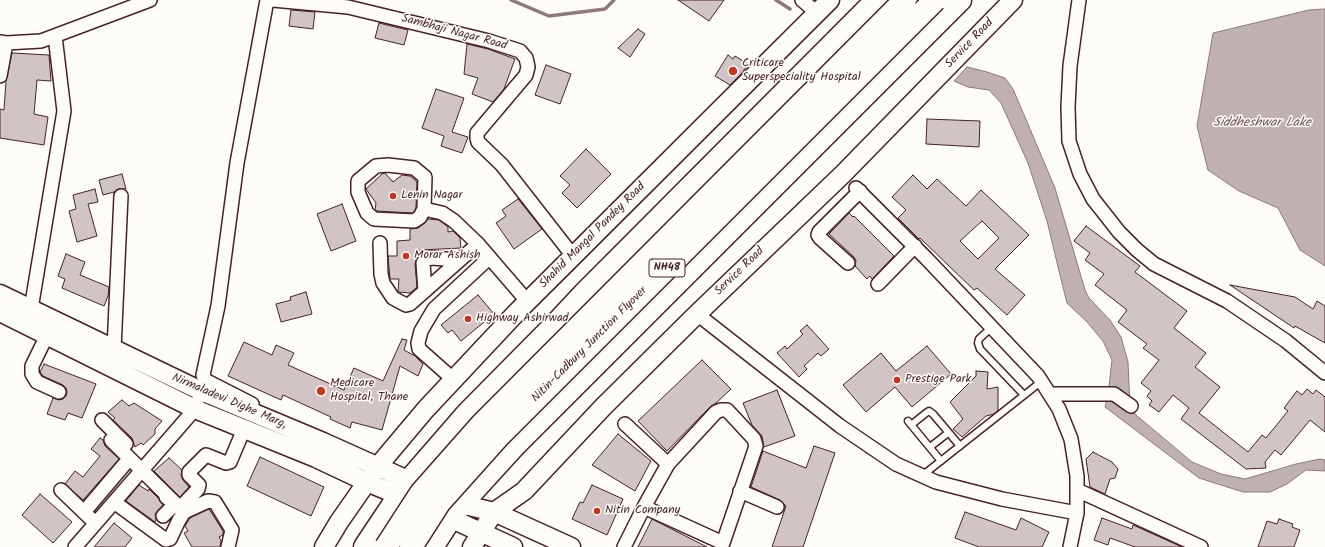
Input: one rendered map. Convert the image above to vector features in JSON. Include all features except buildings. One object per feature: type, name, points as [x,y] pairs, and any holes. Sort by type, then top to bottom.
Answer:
[{"type":"highway","points":[[365,547],[404,488],[468,413],[585,293],[878,0]]},
{"type":"highway","name":"Nitin-Cadbury Junction Flyover","points":[[386,547],[421,493],[482,424],[906,0]]},
{"type":"highway","name":"Nitin-Cadbury Junction Flyover","points":[[411,547],[439,503],[499,436],[935,0]]},
{"type":"highway","points":[[432,547],[456,511],[534,426],[960,0]]},
{"type":"highway","points":[[452,431],[453,449],[459,460],[465,464],[480,469],[492,470]]},
{"type":"street","points":[[0,76],[3,42],[41,41],[150,0]]},
{"type":"street","points":[[267,0],[237,163],[218,306],[203,375],[205,380],[310,428],[323,436],[323,442]]},
{"type":"street","name":"Sambhaji Nagar Road","points":[[267,0],[348,7],[488,41],[520,51],[526,58],[528,67],[526,75],[477,133],[478,142],[502,165],[572,256]]},
{"type":"street","points":[[802,0],[825,3]]},
{"type":"street","name":"Service Road","points":[[477,540],[494,512],[524,490],[604,406],[697,314],[843,174],[1013,0]]},
{"type":"street","points":[[1079,0],[1070,66],[1068,107],[1069,141],[1080,174],[1093,198],[1119,232],[1154,264],[1227,301],[1286,341],[1325,373]]},
{"type":"street","name":"Shahid Mangal Pandey Road","points":[[367,482],[378,466],[426,409],[527,301],[825,3]]},
{"type":"street","points":[[31,309],[64,111],[56,36]]},
{"type":"street","points":[[388,165],[414,168],[425,178],[424,209],[420,217],[414,221],[374,219],[367,213],[358,192],[358,181],[376,166],[388,165]]},
{"type":"street","points":[[848,264],[818,236],[819,232],[858,190],[915,246],[1042,381],[1059,409],[1071,439],[1077,476],[1077,513],[1070,547]]},
{"type":"street","points":[[114,349],[121,196]]},
{"type":"street","points":[[424,209],[442,213],[454,221],[478,244],[527,301]]},
{"type":"street","points":[[380,243],[381,274],[383,283],[393,298],[406,305],[410,304],[458,260],[478,244]]},
{"type":"street","points":[[878,284],[915,246]]},
{"type":"street","points":[[453,380],[419,349],[418,343],[421,331],[434,309],[489,258]]},
{"type":"street","points":[[425,291],[423,264],[426,259],[458,260]]},
{"type":"street","name":"Nirmaladevi Dighe Marg,","points":[[0,294],[31,309],[50,327],[195,409],[316,458],[367,482],[404,488],[456,511]]},
{"type":"street","name":"Nirmaladevi Dighe Marg,","points":[[0,312],[114,349],[200,390],[378,466],[404,488]]},
{"type":"street","points":[[697,314],[840,426],[896,464],[936,482],[1002,499],[1077,513]]},
{"type":"street","points":[[50,327],[32,366],[33,377],[37,382],[59,392]]},
{"type":"street","points":[[75,547],[195,409],[200,390]]},
{"type":"street","points":[[1050,394],[1114,394],[1131,406]]},
{"type":"street","points":[[624,547],[644,507],[668,464],[716,412],[727,410],[754,439],[756,446],[740,491],[728,545],[644,507]]},
{"type":"street","points":[[102,420],[153,491],[159,491],[177,506],[179,520],[170,539],[166,540],[114,502]]},
{"type":"street","points":[[625,424],[668,464]]},
{"type":"street","points":[[177,506],[198,489],[199,485],[189,475],[189,472],[206,455],[226,464],[230,462],[244,429]]},
{"type":"street","points":[[111,440],[140,471]]},
{"type":"street","points":[[84,512],[129,459]]},
{"type":"street","points":[[324,547],[339,522],[367,482]]},
{"type":"street","points":[[61,490],[96,523]]},
{"type":"street","points":[[1077,490],[1201,547]]},
{"type":"street","points":[[740,491],[777,507]]},
{"type":"street","points":[[163,516],[172,507],[208,501],[216,502],[232,530],[228,547]]},
{"type":"street","points":[[456,511],[494,512],[571,547]]},
{"type":"street","points":[[456,511],[477,540],[513,547]]},
{"type":"lane","points":[[992,327],[979,339],[978,342],[980,349],[1024,395]]},
{"type":"lane","points":[[923,475],[1042,381]]},
{"type":"lane","points":[[941,461],[910,423],[929,411],[960,446]]},
{"type":"lane","points":[[930,447],[948,432]]},
{"type":"water","name":"Siddheshwar Lake","points":[[1325,9],[1325,266],[1300,250],[1278,208],[1239,191],[1208,170],[1197,126],[1213,33],[1309,10]]},
{"type":"water","points":[[967,67],[1005,78],[1013,89],[1055,188],[1085,290],[1089,298],[1110,320],[1121,337],[1128,362],[1130,408],[1136,415],[1192,462],[1221,474],[1245,479],[1296,464],[1320,459],[1325,460],[1325,471],[1306,470],[1287,484],[1270,492],[1243,492],[1199,478],[1105,407],[1112,360],[1103,341],[1087,322],[1067,303],[1047,221],[1028,163],[1001,103],[989,90],[968,87],[954,81]]},
{"type":"waterway","points":[[511,0],[549,16],[605,9],[614,0]]},
{"type":"waterway","points":[[776,0],[790,9]]},
{"type":"place","name":"Criticare Superspeciality Hospital","points":[[733,71]]},
{"type":"place","name":"Lenin Nagar","points":[[393,196]]},
{"type":"place","name":"Morar Ashish","points":[[406,256]]},
{"type":"place","name":"Highway Ashirwad","points":[[468,319]]},
{"type":"place","name":"Prestige Park","points":[[897,380]]},
{"type":"place","name":"Medicare Hospital, Thane","points":[[321,391]]},
{"type":"place","name":"Nitin Company","points":[[597,511]]}]
